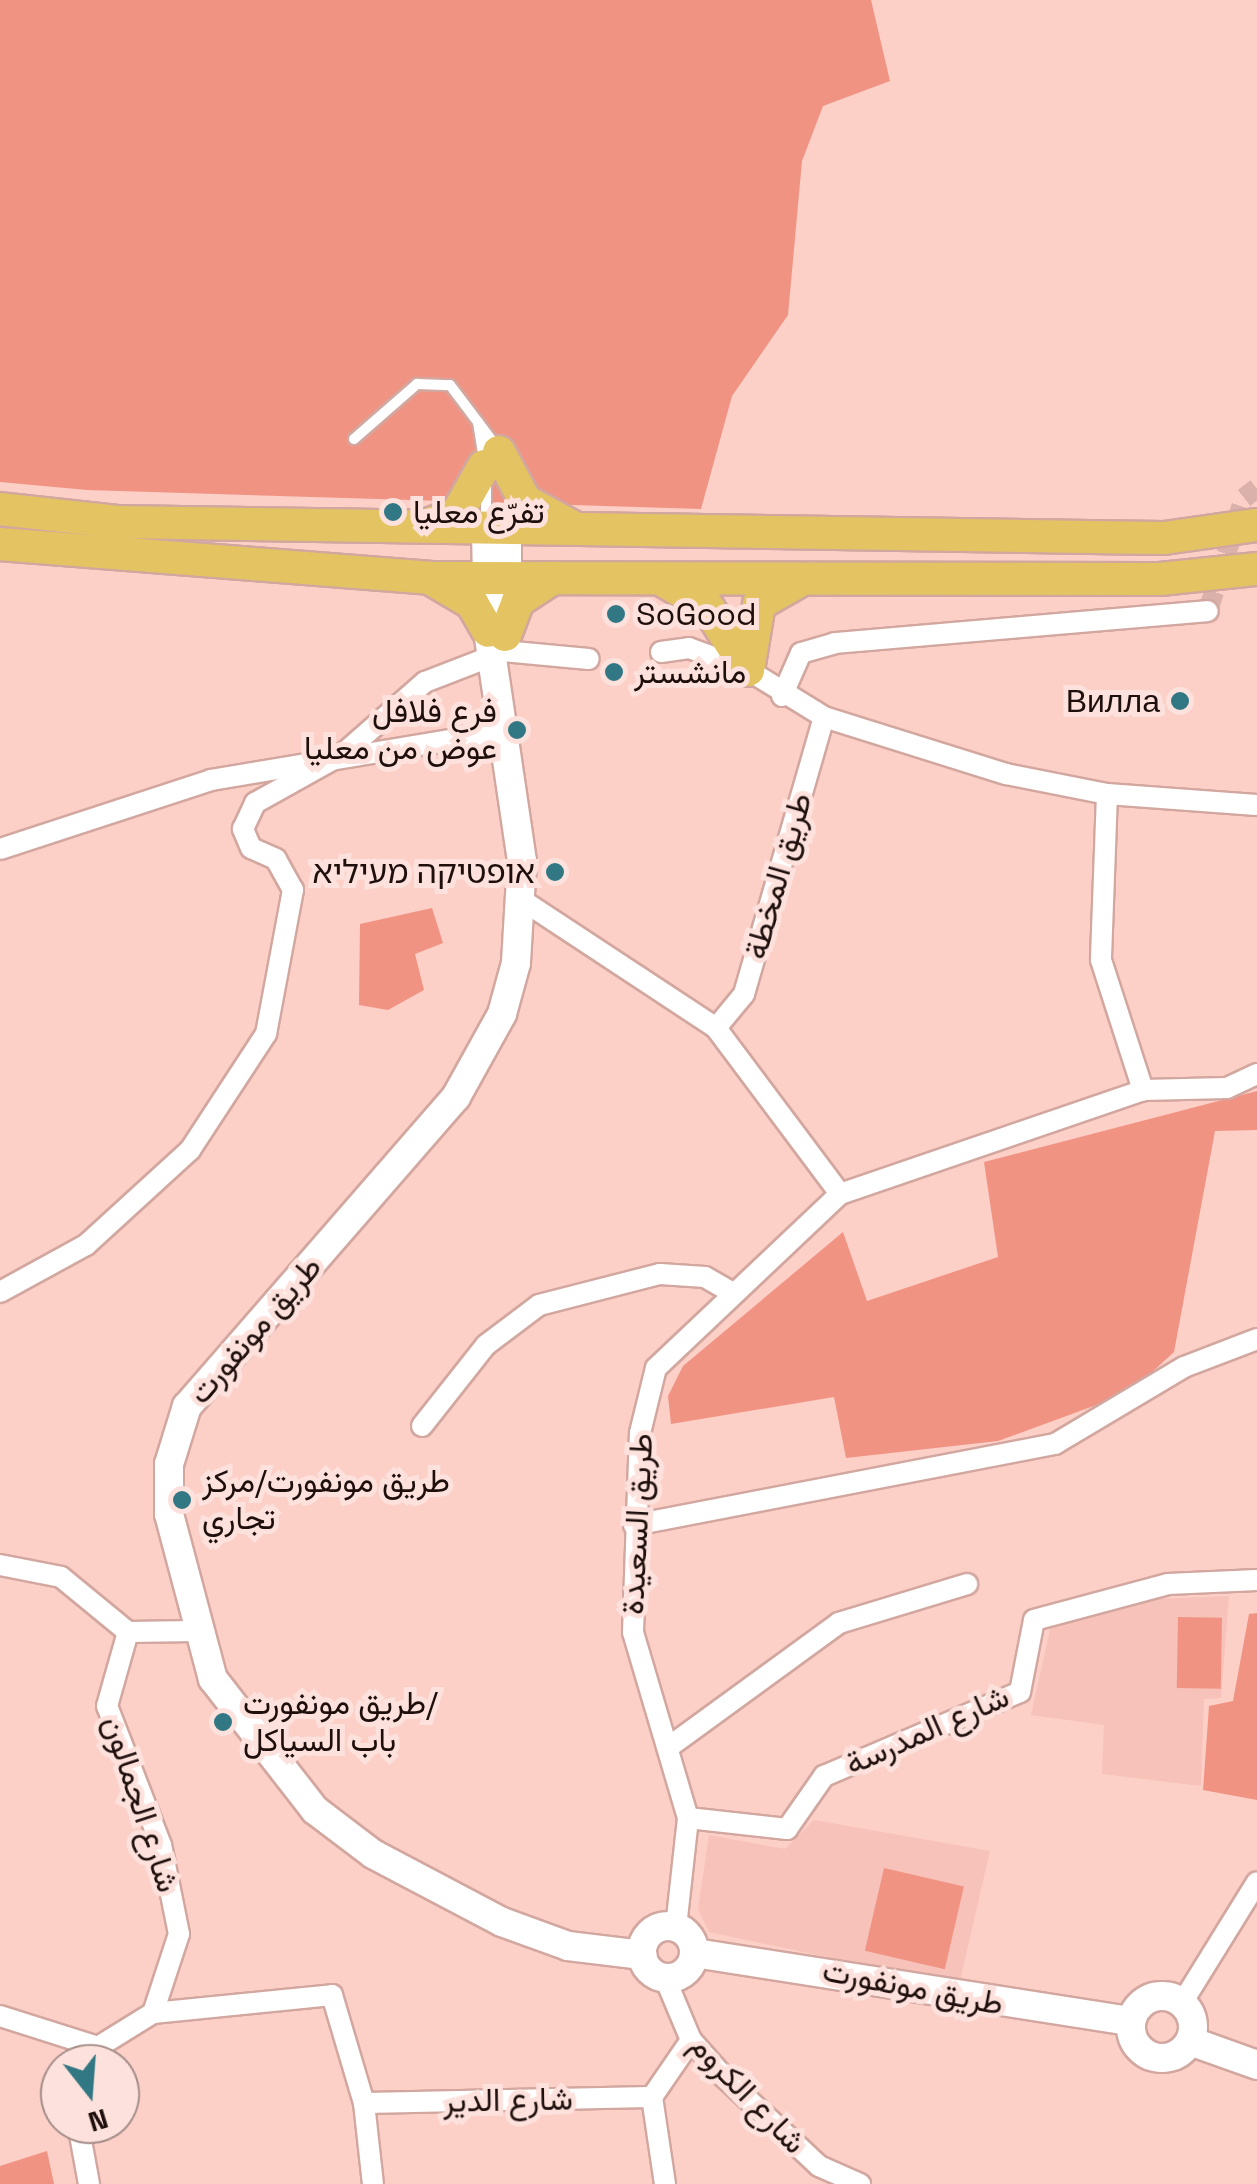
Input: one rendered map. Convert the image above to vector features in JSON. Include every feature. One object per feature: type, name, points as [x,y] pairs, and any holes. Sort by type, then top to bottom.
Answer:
[{"type":"highway","points":[[417,526],[457,514],[492,459],[525,502],[585,530]]},
{"type":"highway","points":[[0,510],[116,522],[1164,538],[1257,526]]},
{"type":"highway","points":[[0,544],[429,578],[1160,579],[1257,569]]},
{"type":"highway","points":[[640,577],[695,595],[748,670]]},
{"type":"highway","points":[[429,578],[472,603],[497,644]]},
{"type":"highway","points":[[497,644],[518,601],[553,578]]},
{"type":"highway","points":[[748,670],[759,604],[784,584],[814,578]]},
{"type":"main road","name":"طريق مونفورت","points":[[497,529],[497,644],[522,900],[502,1014],[456,1097],[176,1428],[169,1514],[195,1631],[213,1679],[272,1762],[346,1836],[502,1922],[568,1946],[642,1955]]},
{"type":"main road","points":[[676,1926],[694,1953],[682,1974],[665,1978],[642,1955],[652,1932],[676,1926]]},
{"type":"main road","name":"طريق مونفورت","points":[[694,1953],[1131,2021]]},
{"type":"main road","points":[[1151,1998],[1182,2003],[1190,2041],[1176,2055],[1147,2055],[1131,2021],[1151,1998]]},
{"type":"main road","points":[[1190,2041],[1257,2065]]},
{"type":"street","points":[[782,696],[801,653],[835,644],[1208,612]]},
{"type":"street","points":[[0,1292],[86,1245],[190,1150],[266,1034],[293,890],[242,828],[255,803],[342,754],[425,682],[497,644],[589,659]]},
{"type":"street","points":[[662,652],[689,648],[748,670],[782,696],[824,716],[1006,774],[1107,794],[1257,805]]},
{"type":"street","name":"طريق المخطة","points":[[716,1028],[744,994],[824,716]]},
{"type":"street","points":[[0,849],[211,780],[342,754],[505,731]]},
{"type":"street","points":[[1107,794],[1102,960],[1143,1090]]},
{"type":"street","points":[[522,900],[716,1028],[840,1194]]},
{"type":"street","name":"طريق السعيدة","points":[[676,1926],[688,1818],[673,1744],[633,1632],[634,1525],[647,1389],[684,1334],[840,1194],[1143,1090],[1226,1088],[1257,1074]]},
{"type":"street","points":[[422,1426],[486,1344],[539,1305],[660,1274],[705,1278],[731,1292]]},
{"type":"street","points":[[634,1525],[1054,1444],[1184,1368],[1257,1339]]},
{"type":"street","points":[[0,1565],[61,1577],[128,1632],[195,1631]]},
{"type":"street","name":"شارع المدرسة","points":[[688,1818],[787,1829],[824,1776],[1020,1692],[1034,1620],[1168,1584],[1257,1580]]},
{"type":"street","points":[[673,1744],[839,1623],[967,1584]]},
{"type":"street","name":"شارع الجمالون","points":[[128,1632],[108,1706],[161,1845],[179,1934],[152,2012]]},
{"type":"street","points":[[1182,2003],[1257,1882]]},
{"type":"street","name":"شارع الكروم","points":[[665,1978],[691,2040],[819,2166],[860,2184]]},
{"type":"street","points":[[110,2044],[152,2012],[332,1995],[364,2103],[373,2184]]},
{"type":"street","points":[[0,2016],[68,2044]]},
{"type":"street","points":[[665,2184],[652,2098],[691,2040]]},
{"type":"street","name":"شارع الدير","points":[[364,2103],[652,2098]]},
{"type":"street","points":[[82,2144],[89,2184]]},
{"type":"lane","points":[[354,438],[417,384],[450,386],[477,416],[492,459],[497,529]]},
{"type":"lane","points":[[477,416],[492,459],[497,529]]},
{"type":"shaded area","points":[[0,0],[871,0],[890,81],[823,106],[802,161],[788,315],[732,396],[701,509],[87,490],[0,482]]},
{"type":"shaded area","points":[[432,908],[443,943],[415,954],[424,990],[388,1010],[359,1005],[360,924]]},
{"type":"shaded area","points":[[1257,1091],[1257,1130],[1215,1131],[1174,1352],[1129,1393],[998,1441],[846,1458],[834,1397],[671,1424],[668,1396],[683,1366],[843,1232],[867,1301],[998,1257],[984,1162]]},
{"type":"shaded area","points":[[1229,1596],[1221,1698],[1204,1699],[1201,1786],[1102,1774],[1104,1725],[1031,1715],[1052,1621],[1155,1599]]},
{"type":"shaded area","points":[[1257,1613],[1257,1800],[1203,1790],[1209,1706],[1233,1701],[1249,1614]]},
{"type":"shaded area","points":[[1178,1617],[1222,1618],[1221,1689],[1177,1688]]},
{"type":"shaded area","points":[[814,1820],[990,1851],[959,1985],[709,1932],[698,1909],[709,1835],[785,1849]]},
{"type":"shaded area","points":[[884,1868],[964,1886],[945,1969],[865,1951]]},
{"type":"shaded area","points":[[47,2151],[54,2184],[0,2184],[0,2166]]},
{"type":"tunnel","points":[[1208,611],[1244,498],[1257,488]]},
{"type":"place","name":"تفرّع معليا","points":[[393,512]]},
{"type":"place","name":"SoGood","points":[[616,614]]},
{"type":"place","name":"مانشستر","points":[[614,672]]},
{"type":"place","name":"Вилла","points":[[1180,701]]},
{"type":"place","name":"فرع فلافل عوض من معليا","points":[[517,730]]},
{"type":"place","name":"אופטיקה מעיליא","points":[[555,872]]},
{"type":"place","name":"طريق مونفورت/مركز تجاري","points":[[182,1500]]},
{"type":"place","name":"طريق مونفورت/ باب السياكل","points":[[223,1722]]}]
